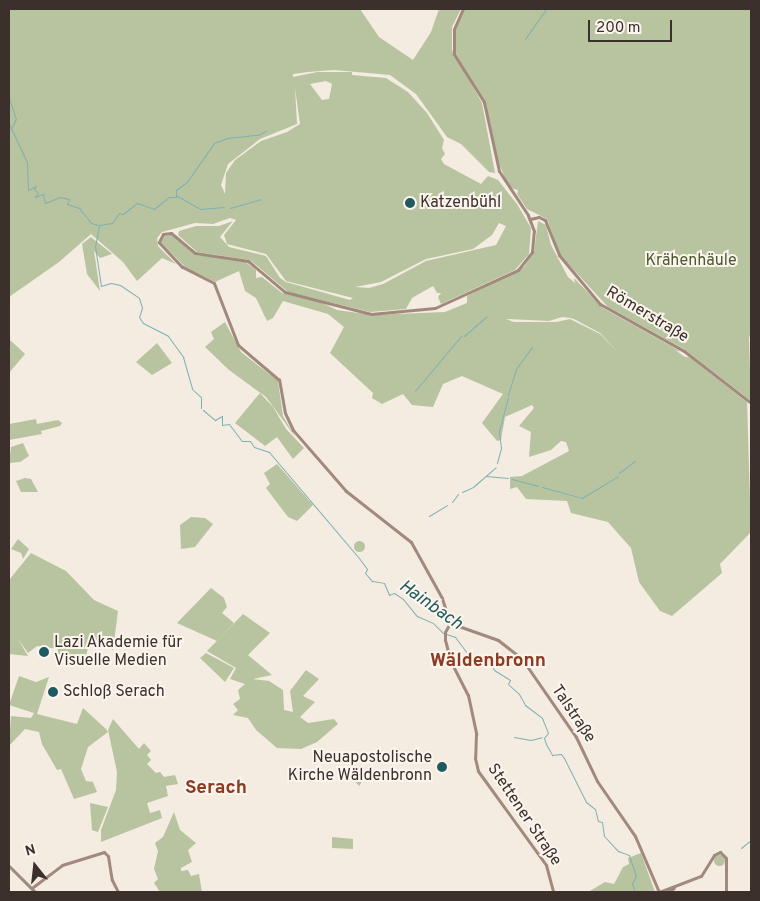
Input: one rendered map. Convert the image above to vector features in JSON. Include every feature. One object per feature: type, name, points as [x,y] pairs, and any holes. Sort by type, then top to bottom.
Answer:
[{"type":"main road","points":[[450,623],[441,596],[411,542],[346,491],[293,430],[284,413],[278,379],[243,351],[230,330],[215,285],[185,269],[163,250],[159,243],[162,235],[172,234],[197,254],[248,261],[271,284],[287,293],[352,310],[386,314],[435,308],[516,272],[528,260],[533,249],[534,234],[530,219],[502,178],[493,155],[484,102],[453,50],[454,29],[463,9]]},
{"type":"main road","name":"Römerstraße","points":[[530,219],[539,216],[545,220],[559,256],[600,304],[678,348],[751,403]]},
{"type":"main road","name":"Stettener Straße","points":[[450,623],[444,633],[450,660],[469,699],[476,737],[475,758],[478,771],[547,868],[553,892]]},
{"type":"main road","name":"Talstraße","points":[[450,623],[498,640],[520,658],[577,740],[594,776],[633,831],[644,853],[658,892]]},
{"type":"main road","points":[[33,887],[62,865],[104,852],[108,856],[112,880],[118,892]]},
{"type":"main road","points":[[658,892],[702,875],[713,856],[720,852],[726,858],[726,892]]},
{"type":"main road","points":[[9,866],[33,887],[35,892]]},
{"type":"main road","points":[[668,892],[676,886]]},
{"type":"main road","points":[[220,892],[236,892]]},
{"type":"green space","points":[[9,9],[360,9],[379,37],[413,60],[431,32],[439,9],[461,9],[452,27],[452,50],[482,103],[495,173],[489,172],[461,144],[447,137],[416,94],[390,75],[334,70],[293,74],[293,77],[317,72],[352,72],[352,75],[386,78],[408,92],[427,113],[444,140],[442,148],[445,154],[441,159],[444,164],[481,184],[488,176],[498,180],[517,204],[531,228],[529,254],[515,270],[441,304],[438,297],[441,293],[437,293],[433,286],[412,298],[406,309],[370,312],[288,292],[250,260],[197,252],[178,235],[179,231],[196,226],[219,226],[233,221],[220,237],[229,247],[266,256],[280,278],[286,282],[350,300],[353,298],[286,281],[266,254],[227,244],[224,235],[236,220],[230,218],[213,224],[195,223],[162,232],[157,238],[158,246],[176,264],[162,258],[137,281],[123,262],[91,234],[59,262],[9,297]],"holes":[[[326,81],[332,84],[329,99],[322,100],[310,84]],[[295,88],[300,124],[287,132],[261,141],[235,160],[226,173],[225,194],[221,185],[228,164],[260,139],[297,124]],[[499,223],[506,226],[496,245],[426,261],[383,284],[369,288],[355,287],[381,282],[426,259],[473,249],[492,235]]]},
{"type":"green space","name":"Krähenhäule","points":[[465,9],[751,9],[751,331],[749,338],[751,401],[684,349],[608,307],[560,255],[547,219],[527,209],[517,194],[518,190],[511,188],[496,157],[484,100],[455,52],[455,29]]},
{"type":"green space","points":[[538,221],[546,225],[551,245],[568,277],[575,283],[574,278],[603,308],[678,350],[680,352],[675,350],[685,357],[689,357],[747,402],[751,532],[720,564],[722,573],[672,616],[660,611],[639,582],[631,548],[608,522],[571,513],[567,501],[526,499],[517,487],[510,489],[510,477],[522,476],[569,451],[566,442],[561,441],[551,450],[529,457],[531,432],[519,426],[534,408],[532,405],[505,417],[501,440],[497,441],[482,423],[503,394],[462,376],[443,384],[433,407],[412,405],[403,394],[382,404],[372,398],[373,393],[330,353],[344,327],[328,314],[283,301],[273,318],[267,321],[256,298],[245,291],[239,271],[215,282],[185,267],[161,242],[165,236],[171,235],[196,255],[244,261],[256,270],[256,278],[262,277],[282,293],[320,302],[337,310],[373,315],[445,312],[467,303],[467,296],[524,267],[534,252]],"holes":[[[562,317],[571,318],[600,333],[619,353],[600,334],[570,319],[556,322],[514,322],[506,319],[549,321]]]},
{"type":"green space","points":[[91,237],[112,254],[100,258],[94,251],[100,291],[87,274],[82,244]]},
{"type":"green space","points":[[225,322],[241,352],[278,381],[283,416],[296,438],[266,397],[229,370],[205,347],[214,339],[211,332]]},
{"type":"green space","points":[[9,339],[25,354],[9,373]]},
{"type":"green space","points":[[157,343],[172,363],[152,375],[136,362]]},
{"type":"green space","points":[[260,393],[273,407],[286,429],[304,448],[293,459],[277,437],[265,446],[235,423]]},
{"type":"green space","points":[[36,419],[37,424],[58,420],[62,423],[60,426],[41,431],[42,434],[9,440],[9,424]]},
{"type":"green space","points":[[23,443],[29,456],[20,462],[9,463],[11,447]]},
{"type":"green space","points":[[277,464],[313,505],[297,521],[288,517],[266,488],[270,484],[264,473]]},
{"type":"green space","points":[[25,478],[31,479],[38,492],[21,492],[16,481]]},
{"type":"green space","points":[[191,517],[205,518],[213,524],[195,547],[181,549],[180,525]]},
{"type":"green space","points":[[18,539],[29,549],[23,559],[21,553],[11,549]]},
{"type":"green space","points":[[359,540],[365,546],[359,552],[353,546]]},
{"type":"green space","points":[[31,553],[66,571],[94,600],[118,611],[113,650],[105,646],[108,639],[105,637],[99,641],[90,639],[86,656],[57,654],[58,649],[37,646],[28,653],[18,639],[28,656],[9,654],[9,580]]},
{"type":"green space","points":[[211,588],[224,598],[227,607],[222,613],[234,623],[217,641],[177,623]]},
{"type":"green space","points":[[243,614],[270,633],[248,655],[272,675],[253,679],[269,681],[283,690],[284,710],[293,712],[290,691],[306,670],[319,679],[303,696],[315,702],[300,717],[308,723],[334,719],[338,724],[317,742],[301,749],[277,748],[256,730],[248,718],[233,715],[238,710],[233,704],[240,699],[238,690],[245,684],[230,679],[236,668],[207,651]]},
{"type":"green space","points":[[206,653],[234,668],[225,682],[200,658]]},
{"type":"green space","points":[[19,676],[36,682],[49,677],[37,714],[77,724],[83,708],[106,729],[108,732],[88,747],[81,769],[86,781],[93,782],[97,792],[74,799],[61,769],[57,770],[42,744],[39,732],[25,729],[9,746],[11,716],[31,718],[34,713],[9,705]]},
{"type":"green space","points":[[113,719],[139,749],[144,743],[151,751],[147,755],[151,760],[147,764],[156,773],[160,772],[164,777],[175,775],[178,784],[166,786],[168,796],[147,803],[150,813],[160,810],[162,818],[101,842],[101,830],[116,790],[117,772],[108,730]]},
{"type":"green space","points":[[361,766],[363,780],[359,786],[349,774]]},
{"type":"green space","points":[[90,803],[108,807],[98,832],[92,830]]},
{"type":"green space","points":[[174,812],[180,830],[196,843],[188,850],[192,862],[181,868],[181,871],[188,870],[191,876],[199,874],[202,892],[160,892],[154,883],[158,879],[154,869],[158,851],[155,843],[163,837]]},
{"type":"green space","points":[[332,837],[353,839],[353,849],[332,848]]},
{"type":"green space","points":[[641,853],[655,892],[588,892],[605,882],[614,884],[623,867],[629,864],[628,858]]},
{"type":"green space","points":[[719,854],[725,860],[719,866],[713,860]]},
{"type":"waterway","points":[[525,39],[546,9]]},
{"type":"waterway","points":[[9,98],[16,119],[11,129]]},
{"type":"waterway","points":[[9,124],[27,162],[28,190],[36,186],[34,189],[38,193],[35,197],[43,194],[45,203],[60,197],[69,199],[67,204],[79,208],[91,223],[98,225]]},
{"type":"waterway","points":[[99,225],[112,223],[119,213],[123,214],[137,203],[154,209],[169,197],[176,197],[176,190],[187,182],[214,143],[227,138],[258,135],[266,131]]},
{"type":"waterway","points":[[177,196],[200,209],[224,207]]},
{"type":"waterway","points":[[230,208],[261,199]]},
{"type":"waterway","name":"Hainbach","points":[[99,226],[95,246],[101,286],[111,283],[120,285],[139,298],[142,308],[139,317],[143,323],[168,336],[183,357],[192,389],[201,397],[201,408]]},
{"type":"waterway","points":[[464,336],[487,316]]},
{"type":"waterway","points":[[415,391],[461,336]]},
{"type":"waterway","points":[[508,395],[516,369],[532,347]]},
{"type":"waterway","points":[[497,463],[501,448],[499,431],[508,397]]},
{"type":"waterway","name":"Hainbach","points":[[203,410],[215,420],[222,416],[222,425],[229,424],[242,441],[250,441],[254,447],[269,452],[359,558],[367,569],[365,573],[372,581],[384,583],[389,595],[394,593],[403,599],[417,616],[433,623],[443,633],[455,637],[468,654],[490,662],[494,670],[510,680],[508,684],[519,694],[525,705],[542,718],[548,733],[544,738],[546,744],[552,755],[561,754],[564,758],[586,802],[595,809],[598,821],[602,822],[604,836],[618,851],[629,855],[636,876],[632,884],[635,892]]},
{"type":"waterway","points":[[619,473],[635,461]]},
{"type":"waterway","points":[[462,492],[473,487],[496,467]]},
{"type":"waterway","points":[[486,476],[508,478]]},
{"type":"waterway","points":[[542,487],[582,498],[618,476]]},
{"type":"waterway","points":[[512,479],[538,486]]},
{"type":"waterway","points":[[452,502],[458,494]]},
{"type":"waterway","points":[[429,516],[447,505]]},
{"type":"waterway","points":[[514,737],[531,740],[542,737]]},
{"type":"waterway","points":[[741,848],[751,840]]},
{"type":"place","name":"Katzenbühl","points":[[410,203]]},
{"type":"place","name":"Lazi Akademie für Visuelle Medien","points":[[44,652]]},
{"type":"place","name":"Schloß Serach","points":[[53,692]]},
{"type":"place","name":"Neuapostolische Kirche Wäldenbronn","points":[[442,767]]},
{"type":"district","name":"Wäldenbronn","points":[[488,662]]},
{"type":"district","name":"Serach","points":[[216,789]]}]
